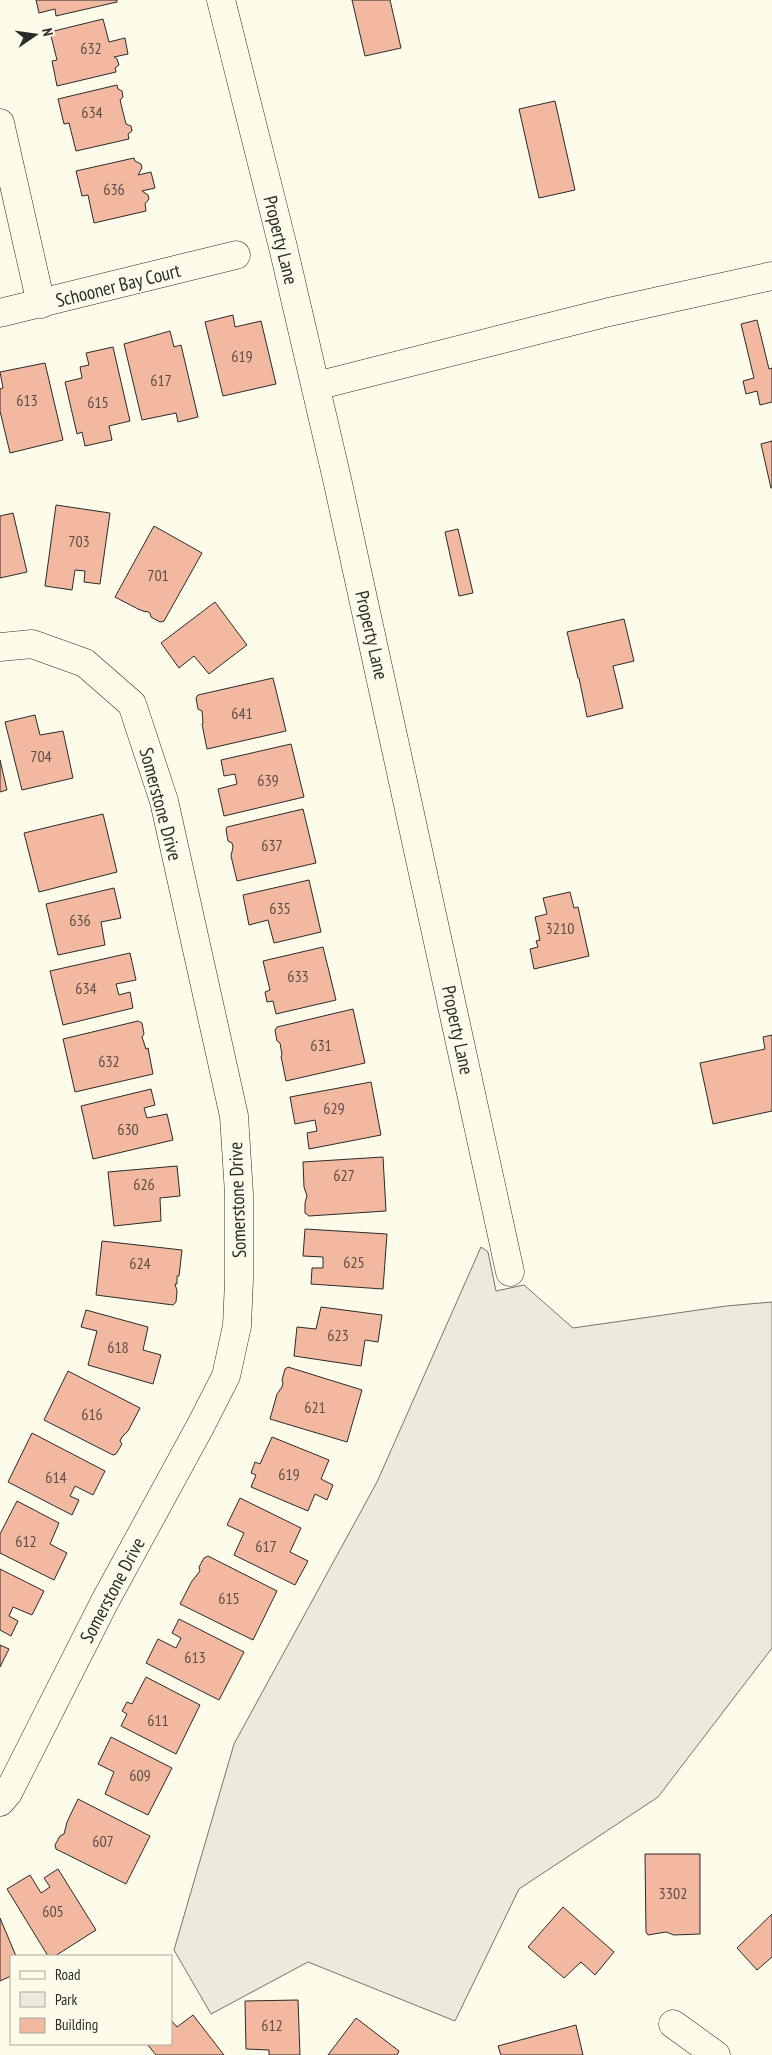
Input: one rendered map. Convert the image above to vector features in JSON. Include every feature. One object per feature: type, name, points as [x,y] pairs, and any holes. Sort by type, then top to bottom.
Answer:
[{"type":"street","name":"Property Lane","points":[[221,0],[284,246],[316,386],[377,656],[510,1272]]},
{"type":"street","points":[[0,124],[42,304]]},
{"type":"street","name":"Schooner Bay Court","points":[[0,313],[236,255]]},
{"type":"street","points":[[316,386],[609,312],[772,276]]},
{"type":"street","name":"Somerstone Drive","points":[[0,647],[32,644],[85,663],[132,704],[164,801],[234,1116],[239,1194],[237,1326],[226,1376],[104,1603],[8,1793],[0,1802]]},
{"type":"street","points":[[673,2024],[716,2055]]},
{"type":"green space","points":[[481,1247],[488,1252],[496,1291],[524,1285],[573,1328],[726,1306],[772,1302],[772,1648],[658,1797],[519,1889],[455,2021],[308,1962],[211,2014],[174,1950],[234,1744],[377,1482]]},
{"type":"building","points":[[36,0],[117,0],[117,2],[56,16],[55,9],[39,13]]},
{"type":"building","points":[[352,0],[390,0],[401,48],[365,56]]},
{"type":"building","points":[[103,19],[109,42],[125,38],[128,54],[114,57],[119,65],[115,68],[116,72],[57,86],[52,61],[57,60],[50,32]]},
{"type":"building","points":[[117,85],[118,89],[122,91],[123,97],[120,100],[126,124],[131,126],[132,131],[128,134],[129,139],[76,151],[69,123],[64,124],[58,99]]},
{"type":"building","points":[[555,101],[575,190],[539,198],[519,109]]},
{"type":"building","points":[[134,158],[135,161],[141,164],[142,168],[138,175],[151,172],[155,188],[142,191],[148,195],[149,199],[145,204],[146,211],[94,223],[88,195],[82,196],[76,171]]},
{"type":"building","points":[[233,315],[235,327],[261,321],[276,384],[223,396],[205,322]]},
{"type":"building","points":[[757,320],[769,369],[772,368],[772,402],[760,405],[757,391],[746,394],[743,381],[754,378],[741,324]]},
{"type":"building","points":[[170,331],[174,347],[181,345],[198,417],[178,422],[176,413],[142,420],[124,344]]},
{"type":"building","points":[[113,347],[130,421],[109,426],[112,440],[85,446],[82,432],[77,434],[65,382],[82,378],[80,367],[89,365],[86,353]]},
{"type":"building","points":[[45,363],[63,440],[10,453],[0,411],[0,389],[3,388],[0,372]]},
{"type":"building","points":[[772,441],[772,488],[771,488],[761,444]]},
{"type":"building","points":[[56,505],[110,513],[100,584],[84,582],[85,571],[75,570],[72,590],[45,586]]},
{"type":"building","points":[[13,513],[27,572],[0,578],[0,516]]},
{"type":"building","points":[[154,526],[202,553],[164,621],[160,622],[151,617],[150,613],[115,597]]},
{"type":"building","points":[[458,529],[473,593],[459,596],[445,532]]},
{"type":"building","points":[[215,602],[247,645],[209,674],[194,656],[179,668],[161,643]]},
{"type":"building","points":[[624,619],[634,661],[613,666],[623,708],[587,717],[567,632]]},
{"type":"building","points":[[273,678],[286,731],[207,749],[202,724],[202,711],[198,709],[196,698],[198,695]]},
{"type":"building","points":[[35,715],[40,735],[63,731],[73,778],[22,790],[5,722]]},
{"type":"building","points":[[291,744],[304,797],[224,816],[218,789],[237,784],[235,774],[224,776],[221,760]]},
{"type":"building","points":[[0,760],[7,790],[0,792]]},
{"type":"building","points":[[303,809],[316,863],[237,881],[231,856],[233,847],[232,843],[228,841],[227,827]]},
{"type":"building","points":[[103,814],[117,872],[39,892],[24,833]]},
{"type":"building","points":[[309,880],[321,932],[274,943],[268,920],[249,925],[243,895]]},
{"type":"building","points":[[114,888],[121,918],[101,922],[105,945],[58,955],[46,904]]},
{"type":"building","points":[[570,892],[574,908],[578,907],[589,956],[534,969],[530,949],[538,947],[536,941],[540,940],[535,917],[547,914],[543,898]]},
{"type":"building","points":[[323,947],[336,1000],[276,1014],[273,1001],[267,1002],[265,992],[270,990],[263,961]]},
{"type":"building","points":[[130,953],[136,980],[116,984],[119,995],[130,992],[133,1008],[63,1025],[50,971]]},
{"type":"building","points":[[353,1009],[365,1063],[286,1081],[280,1043],[277,1041],[275,1030],[277,1027]]},
{"type":"building","points":[[138,1021],[142,1023],[144,1034],[142,1037],[146,1049],[148,1048],[153,1074],[75,1092],[63,1039]]},
{"type":"building","points":[[772,1035],[772,1111],[713,1124],[700,1063],[765,1049],[763,1037]]},
{"type":"building","points":[[371,1082],[381,1135],[309,1149],[307,1133],[317,1131],[315,1120],[295,1124],[290,1097]]},
{"type":"building","points":[[151,1089],[155,1105],[144,1108],[147,1118],[167,1114],[173,1140],[93,1159],[81,1106]]},
{"type":"building","points":[[383,1157],[386,1211],[309,1216],[305,1213],[307,1196],[304,1187],[303,1162]]},
{"type":"building","points":[[177,1166],[180,1196],[160,1198],[161,1221],[114,1226],[108,1172]]},
{"type":"building","points":[[305,1229],[387,1234],[383,1289],[311,1284],[312,1268],[323,1268],[323,1257],[303,1256]]},
{"type":"building","points":[[102,1241],[182,1250],[179,1276],[177,1276],[177,1284],[175,1284],[177,1291],[176,1302],[173,1305],[96,1295]]},
{"type":"building","points":[[321,1307],[382,1315],[378,1342],[365,1340],[361,1366],[294,1356],[297,1327],[316,1329]]},
{"type":"building","points":[[86,1310],[148,1327],[143,1350],[161,1355],[153,1384],[88,1365],[97,1331],[81,1327]]},
{"type":"building","points":[[288,1367],[362,1390],[347,1442],[270,1419],[277,1394],[282,1387],[285,1369]]},
{"type":"building","points":[[68,1371],[140,1408],[128,1431],[122,1437],[120,1441],[122,1444],[116,1454],[113,1455],[44,1420]]},
{"type":"building","points":[[32,1433],[105,1471],[93,1495],[75,1486],[70,1496],[79,1500],[72,1515],[8,1482]]},
{"type":"building","points":[[272,1437],[329,1460],[321,1479],[333,1485],[327,1500],[315,1494],[308,1511],[251,1487],[256,1475],[251,1473],[255,1462],[260,1464]]},
{"type":"building","points":[[240,1498],[301,1528],[290,1552],[308,1561],[295,1585],[234,1555],[244,1533],[227,1525]]},
{"type":"building","points":[[17,1501],[59,1523],[50,1544],[67,1553],[54,1580],[0,1553],[0,1534]]},
{"type":"building","points":[[208,1556],[277,1591],[253,1640],[180,1604],[192,1581],[200,1571],[199,1567],[204,1558]]},
{"type":"building","points":[[0,1569],[44,1591],[32,1615],[13,1607],[9,1616],[18,1621],[11,1636],[0,1630]]},
{"type":"building","points":[[179,1619],[244,1652],[219,1700],[146,1663],[158,1639],[176,1648],[181,1638],[172,1633]]},
{"type":"building","points":[[0,1645],[9,1649],[0,1667]]},
{"type":"building","points":[[146,1677],[200,1705],[176,1754],[121,1726],[127,1714],[122,1711],[127,1702],[132,1704]]},
{"type":"building","points":[[111,1737],[172,1768],[148,1815],[105,1794],[114,1772],[98,1764]]},
{"type":"building","points":[[78,1799],[150,1836],[126,1884],[56,1849],[55,1845],[60,1836],[64,1834],[67,1822]]},
{"type":"building","points":[[645,1854],[700,1854],[700,1934],[674,1935],[666,1932],[648,1935],[646,1932]]},
{"type":"building","points":[[58,1869],[96,1930],[57,1955],[47,1955],[7,1889],[30,1875],[41,1893],[50,1887],[44,1878]]},
{"type":"building","points":[[563,1907],[614,1952],[595,1975],[581,1962],[564,1978],[528,1947]]},
{"type":"building","points":[[772,1914],[772,1957],[757,1970],[737,1948]]},
{"type":"building","points":[[0,1918],[16,1955],[10,1955],[10,1976],[0,1981]]},
{"type":"building","points":[[298,2000],[300,2055],[269,2055],[269,2050],[246,2049],[245,2001]]},
{"type":"building","points":[[193,2015],[224,2055],[156,2055],[148,2045],[172,2045],[172,2021],[177,2027]]},
{"type":"building","points":[[356,2018],[399,2051],[397,2055],[328,2055]]},
{"type":"building","points":[[576,2025],[583,2055],[501,2055],[498,2046]]}]
